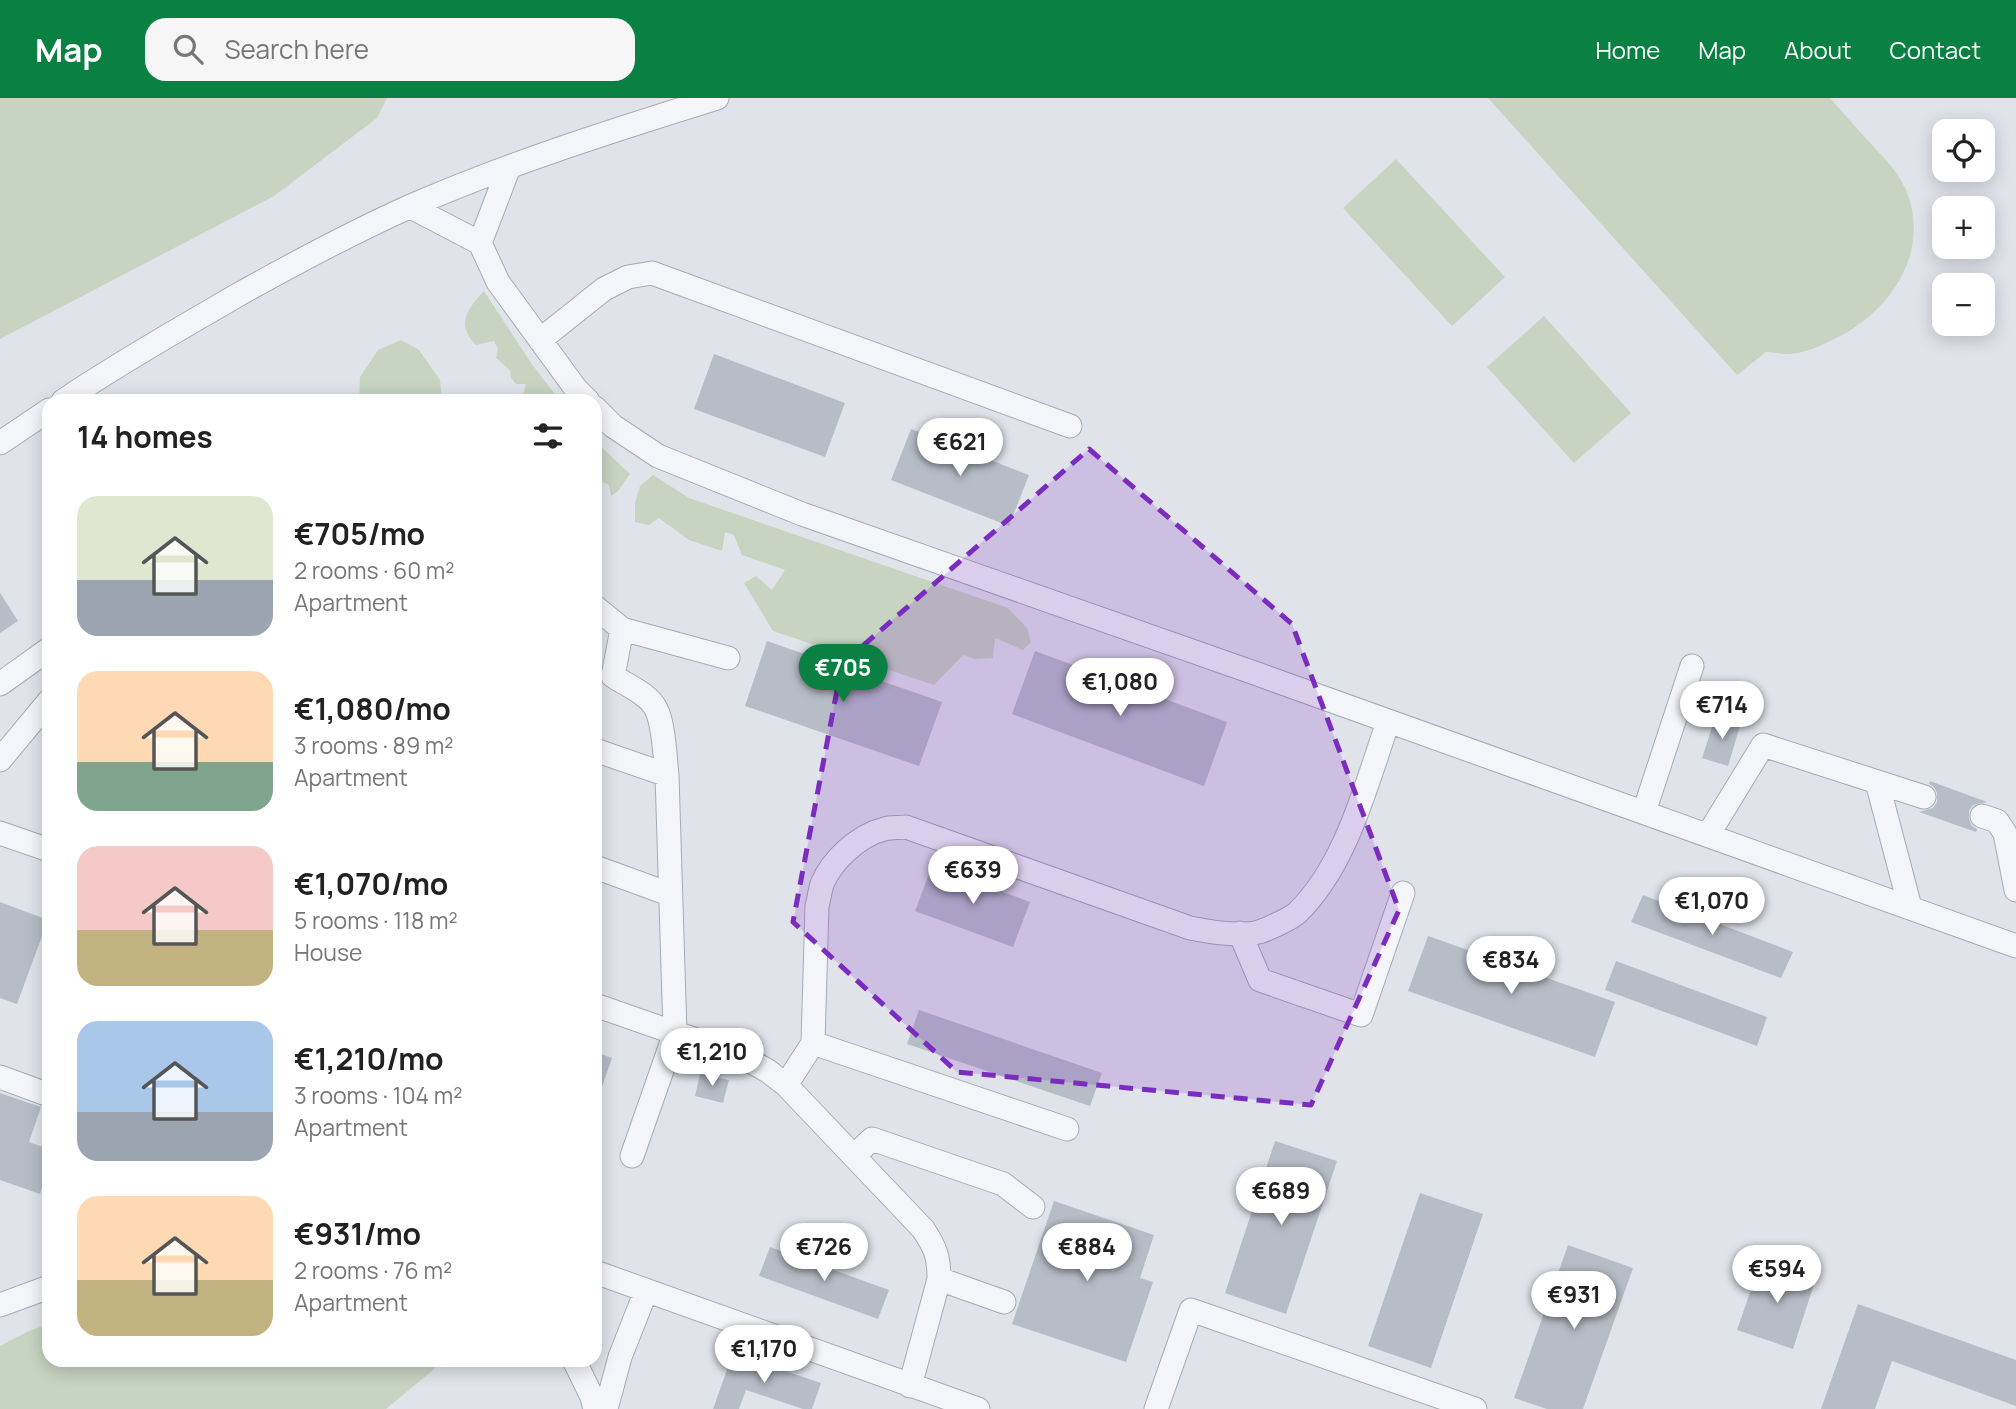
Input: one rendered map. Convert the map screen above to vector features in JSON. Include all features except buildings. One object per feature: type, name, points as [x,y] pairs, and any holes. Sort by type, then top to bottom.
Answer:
[{"type":"street","points":[[74,394],[237,296],[317,252],[411,207],[509,167],[717,98]]},
{"type":"street","points":[[481,243],[509,167]]},
{"type":"street","points":[[411,207],[481,243],[498,282],[581,394]]},
{"type":"street","points":[[540,340],[604,289],[628,277],[652,274],[1070,426]]},
{"type":"street","points":[[0,443],[42,415]]},
{"type":"street","points":[[602,415],[613,426],[658,456],[802,514],[2016,946]]},
{"type":"street","points":[[602,613],[622,629],[728,658]]},
{"type":"street","points":[[622,629],[613,676],[643,695],[656,708],[667,775],[675,1033],[632,1156]]},
{"type":"street","points":[[0,684],[42,654]]},
{"type":"street","points":[[1644,812],[1692,666]]},
{"type":"street","points":[[0,760],[42,709]]},
{"type":"street","points":[[786,1085],[813,1043],[817,906],[822,884],[832,867],[862,839],[885,829],[906,827],[1190,928],[1215,934],[1258,932],[1295,915],[1325,880],[1343,848],[1388,722]]},
{"type":"street","points":[[1708,835],[1763,745],[1924,797]]},
{"type":"street","points":[[602,752],[667,775]]},
{"type":"street","points":[[1877,782],[1910,907]]},
{"type":"street","points":[[1982,816],[1997,821],[2005,833],[2016,890]]},
{"type":"street","points":[[0,833],[42,848]]},
{"type":"street","points":[[602,870],[669,894]]},
{"type":"street","points":[[1240,933],[1260,980],[1361,1015],[1403,893]]},
{"type":"street","points":[[602,1007],[751,1060],[786,1085],[923,1228],[939,1261],[939,1279],[909,1385]]},
{"type":"street","points":[[813,1043],[1066,1129]]},
{"type":"street","points":[[0,1077],[42,1092]]},
{"type":"street","points":[[854,1156],[872,1139],[1003,1184],[1033,1207]]},
{"type":"street","points":[[602,1275],[978,1409]]},
{"type":"street","points":[[939,1279],[1004,1302]]},
{"type":"street","points":[[0,1304],[42,1289]]},
{"type":"street","points":[[606,1409],[620,1357],[646,1291]]},
{"type":"street","points":[[1156,1409],[1191,1311],[1475,1409]]},
{"type":"street","points":[[577,1367],[592,1397],[594,1409]]},
{"type":"highlighted area","points":[[1089,449],[1292,624],[1399,910],[1311,1105],[957,1072],[793,922],[842,664]]},
{"type":"green space","points":[[0,98],[387,98],[377,118],[274,196],[0,339]]},
{"type":"green space","points":[[1488,98],[1830,98],[1891,166],[1905,188],[1912,212],[1913,236],[1909,259],[1900,280],[1886,299],[1869,317],[1849,331],[1803,352],[1766,352],[1737,375]]},
{"type":"green space","points":[[1396,159],[1505,277],[1452,326],[1343,208]]},
{"type":"green space","points":[[484,291],[555,394],[523,394],[526,384],[516,384],[511,378],[510,370],[496,358],[498,349],[494,341],[476,345],[466,330],[465,323],[473,304]]},
{"type":"green space","points":[[1544,316],[1631,413],[1574,463],[1487,367]]},
{"type":"green space","points":[[401,340],[419,350],[440,380],[441,394],[359,394],[360,377],[378,350]]},
{"type":"green space","points":[[602,448],[630,474],[611,496],[609,485],[602,482]]},
{"type":"green space","points":[[653,475],[689,498],[1008,608],[1027,628],[1031,642],[1023,650],[995,638],[993,658],[975,659],[963,655],[934,685],[773,631],[744,583],[756,576],[772,590],[785,570],[742,555],[734,535],[725,532],[722,551],[689,540],[659,518],[649,525],[635,522],[635,503],[640,486]]},
{"type":"green space","points":[[42,1326],[42,1367],[435,1367],[386,1409],[0,1409],[0,1346]]}]
